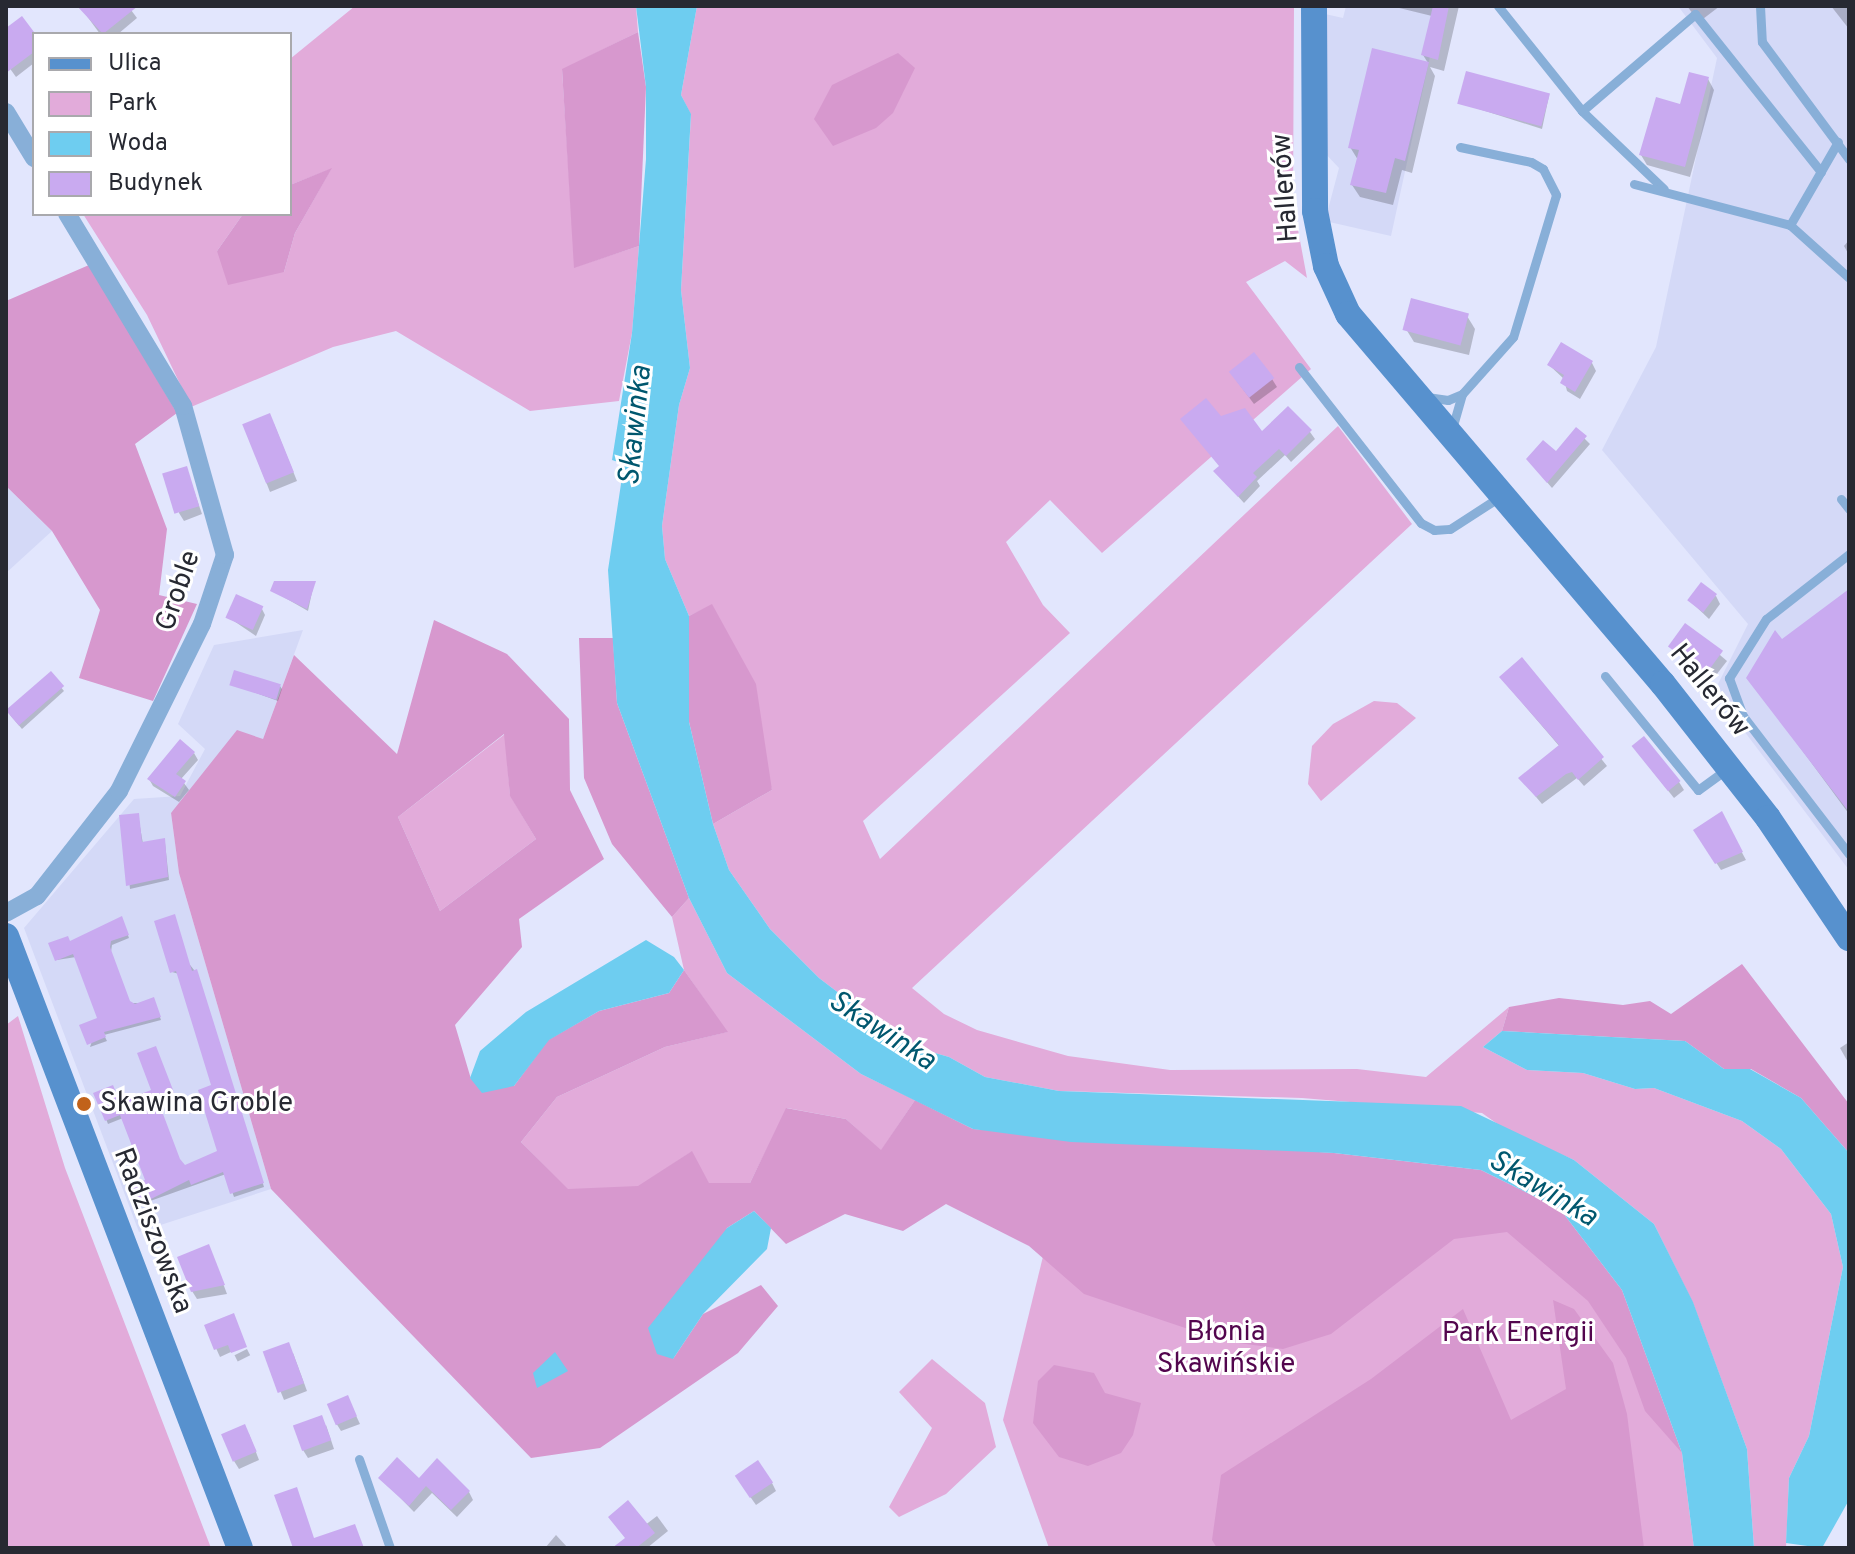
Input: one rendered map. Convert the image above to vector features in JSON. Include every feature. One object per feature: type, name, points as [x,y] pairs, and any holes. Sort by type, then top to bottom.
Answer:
[{"type":"street","name":"Hallerów","points":[[1314,6],[1315,211],[1326,266],[1348,314],[1411,393],[1729,768],[1849,938]]},
{"type":"street","points":[[6,112],[32,155]]},
{"type":"street","name":"Groble","points":[[6,913],[37,896],[119,791],[202,624],[225,555],[183,406],[68,216]]},
{"type":"street","name":"Radziszowska","points":[[6,936],[240,1548]]},
{"type":"lane","points":[[1498,6],[1582,111],[1664,189]]},
{"type":"lane","points":[[1760,6],[1762,42],[1849,159]]},
{"type":"lane","points":[[1582,111],[1695,14],[1821,172]]},
{"type":"lane","points":[[1790,225],[1838,142]]},
{"type":"lane","points":[[1457,446],[1451,421],[1462,394],[1513,337],[1556,195],[1543,169],[1531,162],[1460,147]]},
{"type":"lane","points":[[1634,184],[1664,189],[1790,225],[1849,278]]},
{"type":"lane","points":[[1299,367],[1421,523],[1434,530],[1450,529],[1501,496]]},
{"type":"lane","points":[[1411,393],[1437,400],[1462,394]]},
{"type":"lane","points":[[1841,499],[1849,509]]},
{"type":"lane","points":[[1849,554],[1766,619],[1729,678],[1743,716],[1849,854]]},
{"type":"lane","points":[[1605,676],[1698,790],[1729,768]]},
{"type":"lane","points":[[359,1459],[390,1548]]},
{"type":"shaded area","points":[[1346,6],[1441,6],[1391,236],[1325,221],[1339,168],[1323,151],[1325,14],[1343,18]]},
{"type":"shaded area","points":[[1678,6],[1849,6],[1849,870],[1729,711],[1718,684],[1748,624],[1602,450],[1656,347],[1717,58]]},
{"type":"shaded area","points":[[638,32],[646,87],[639,246],[574,268],[562,69]]},
{"type":"shaded area","points":[[898,53],[915,68],[893,113],[876,128],[833,146],[814,119],[832,85]]},
{"type":"shaded area","points":[[332,168],[295,233],[284,272],[228,285],[217,251],[242,216],[292,216],[292,184]]},
{"type":"shaded area","points":[[89,265],[177,413],[135,444],[167,529],[159,595],[197,604],[153,701],[79,678],[100,610],[52,531],[6,486],[6,301]]},
{"type":"shaded area","points":[[6,486],[52,531],[6,573]]},
{"type":"shaded area","points":[[712,604],[756,684],[772,790],[713,824],[689,722],[689,616]]},
{"type":"shaded area","points":[[434,620],[507,654],[569,719],[570,790],[604,859],[519,919],[522,947],[455,1025],[471,1079],[514,1086],[548,1040],[599,1011],[669,993],[684,970],[728,1032],[665,1047],[557,1097],[521,1142],[568,1189],[638,1186],[692,1151],[709,1183],[750,1183],[786,1108],[846,1119],[881,1150],[915,1100],[973,1129],[1334,1153],[1481,1170],[1560,1209],[1622,1290],[1682,1453],[1645,1411],[1626,1358],[1588,1301],[1507,1232],[1454,1239],[1331,1334],[1283,1349],[1224,1341],[1084,1294],[1029,1246],[946,1204],[903,1231],[845,1214],[786,1244],[754,1211],[727,1228],[673,1359],[703,1314],[761,1285],[778,1306],[738,1353],[600,1448],[531,1458],[271,1189],[179,873],[171,813],[237,730],[263,739],[294,655],[397,754]],"holes":[[[504,734],[510,796],[536,839],[440,911],[398,817]]]},
{"type":"shaded area","points":[[303,630],[263,739],[171,813],[179,873],[271,1189],[139,1232],[24,928],[134,799],[180,796],[205,749],[178,724],[214,645]]},
{"type":"shaded area","points":[[579,638],[613,638],[617,703],[689,898],[672,917],[612,844],[584,778]]},
{"type":"shaded area","points":[[1742,964],[1849,1104],[1849,1153],[1801,1098],[1751,1069],[1724,1069],[1685,1041],[1502,1031],[1509,1007],[1559,998],[1623,1005],[1650,1001],[1671,1014]]},
{"type":"shaded area","points":[[1553,1300],[1574,1309],[1613,1363],[1627,1414],[1644,1548],[1217,1548],[1212,1540],[1221,1475],[1371,1379],[1463,1309],[1511,1420],[1566,1389]]},
{"type":"shaded area","points":[[1054,1365],[1094,1373],[1105,1393],[1141,1403],[1133,1435],[1121,1453],[1088,1466],[1059,1457],[1033,1423],[1038,1381]]},
{"type":"green space","points":[[355,6],[636,6],[638,32],[562,70],[575,267],[639,246],[632,333],[619,401],[530,411],[396,331],[333,347],[191,407],[147,315],[84,216],[242,216],[217,251],[284,272],[295,233],[331,169],[292,184],[292,57]]},
{"type":"green space","points":[[697,6],[1294,6],[1293,203],[1307,278],[1285,261],[1246,282],[1311,369],[1102,553],[1050,500],[1006,542],[1043,605],[1070,633],[863,821],[880,859],[1338,426],[1412,524],[912,988],[944,1014],[977,1030],[1068,1056],[1170,1070],[1357,1069],[1426,1077],[1509,1007],[1502,1031],[1483,1047],[1527,1070],[1583,1073],[1635,1089],[1654,1088],[1742,1121],[1781,1149],[1831,1214],[1843,1267],[1809,1436],[1789,1478],[1786,1548],[1754,1548],[1747,1449],[1693,1303],[1654,1224],[1574,1160],[1506,1130],[1482,1113],[1302,1098],[1059,1091],[985,1077],[949,1057],[907,1045],[819,978],[770,929],[729,870],[713,824],[772,790],[712,605],[689,616],[665,559],[662,526],[679,405],[690,368],[681,290],[691,115],[681,95]]},
{"type":"green space","points":[[1374,701],[1397,703],[1416,718],[1321,801],[1308,784],[1312,746],[1333,724]]},
{"type":"green space","points":[[505,734],[510,795],[536,839],[440,911],[398,817]]},
{"type":"green space","points":[[689,898],[727,973],[861,1074],[915,1100],[881,1151],[846,1119],[787,1108],[750,1183],[709,1184],[691,1152],[638,1187],[568,1190],[521,1142],[557,1097],[665,1047],[727,1032],[684,970],[672,917]]},
{"type":"green space","points":[[18,1016],[65,1168],[211,1548],[6,1548],[6,1025]]},
{"type":"green space","name":"Błonia Skawińskie","points":[[1071,1142],[1560,1209],[1682,1453],[1694,1548],[1049,1548],[1003,1420]]},
{"type":"green space","points":[[932,1359],[985,1403],[996,1447],[946,1494],[899,1517],[889,1507],[932,1428],[899,1392]]},
{"type":"water","name":"Skawinka","points":[[636,6],[697,6],[681,95],[691,114],[681,290],[690,368],[679,405],[662,526],[665,559],[689,616],[689,722],[713,824],[729,870],[770,929],[819,978],[907,1045],[949,1057],[985,1077],[1059,1091],[1461,1106],[1574,1160],[1654,1224],[1693,1302],[1747,1449],[1754,1548],[1694,1548],[1682,1453],[1622,1290],[1560,1209],[1481,1170],[1334,1153],[1071,1142],[973,1129],[861,1074],[727,973],[689,898],[617,703],[608,570],[624,464],[612,460],[632,333],[646,159],[646,87]]},
{"type":"water","points":[[646,940],[674,957],[684,970],[669,993],[599,1011],[549,1040],[514,1086],[482,1093],[470,1078],[480,1051],[526,1012]]},
{"type":"water","points":[[1502,1031],[1685,1041],[1724,1069],[1750,1069],[1801,1098],[1849,1153],[1849,1500],[1822,1548],[1786,1543],[1789,1478],[1809,1436],[1843,1267],[1831,1214],[1781,1149],[1742,1121],[1654,1088],[1635,1089],[1583,1073],[1527,1070],[1483,1047]]},
{"type":"water","points":[[754,1211],[771,1228],[767,1249],[703,1314],[673,1359],[657,1354],[648,1328],[727,1228]]},
{"type":"water","points":[[555,1352],[568,1371],[537,1388],[533,1373]]},
{"type":"building","points":[[77,6],[138,6],[106,32],[101,32]]},
{"type":"building","points":[[1433,6],[1449,6],[1438,60],[1421,55]]},
{"type":"building","points":[[22,16],[34,32],[32,54],[6,73],[6,28]]},
{"type":"building","points":[[1372,48],[1429,62],[1405,161],[1395,158],[1386,193],[1350,185],[1359,150],[1348,148]]},
{"type":"building","points":[[1466,71],[1550,94],[1541,126],[1457,104]]},
{"type":"building","points":[[1689,72],[1709,77],[1685,167],[1639,155],[1656,97],[1680,104]]},
{"type":"building","points":[[1411,298],[1469,314],[1460,345],[1402,330]]},
{"type":"building","points":[[1561,342],[1593,361],[1575,392],[1560,383],[1564,375],[1547,365]]},
{"type":"building","points":[[1254,352],[1274,378],[1249,398],[1229,372]]},
{"type":"building","points":[[1206,398],[1221,416],[1245,408],[1262,431],[1288,406],[1312,430],[1286,456],[1279,449],[1253,473],[1257,477],[1238,497],[1213,471],[1219,466],[1180,419]]},
{"type":"building","points":[[270,413],[294,472],[266,484],[242,424]]},
{"type":"building","points":[[1576,427],[1587,436],[1547,483],[1526,459],[1543,440],[1556,451]]},
{"type":"building","points":[[187,466],[199,506],[174,514],[162,474]]},
{"type":"building","points":[[274,581],[316,581],[307,609],[270,591]]},
{"type":"building","points":[[1701,582],[1717,594],[1703,612],[1687,600]]},
{"type":"building","points":[[1849,589],[1849,812],[1746,678],[1775,630],[1782,639]]},
{"type":"building","points":[[236,594],[263,606],[253,630],[225,618]]},
{"type":"building","points":[[1685,623],[1723,651],[1706,674],[1668,646]]},
{"type":"building","points":[[1522,657],[1604,757],[1578,780],[1572,772],[1566,774],[1536,797],[1518,778],[1559,745],[1499,677]]},
{"type":"building","points":[[234,670],[281,684],[276,700],[229,685]]},
{"type":"building","points":[[51,671],[64,686],[19,725],[6,710]]},
{"type":"building","points":[[1644,736],[1681,781],[1668,791],[1632,746]]},
{"type":"building","points":[[180,739],[195,752],[176,774],[186,781],[175,797],[147,779]]},
{"type":"building","points":[[1722,811],[1743,852],[1715,864],[1693,830]]},
{"type":"building","points":[[139,813],[142,842],[165,838],[168,877],[126,886],[119,815]]},
{"type":"building","points":[[175,914],[192,971],[197,969],[264,1183],[230,1194],[223,1172],[191,1185],[189,1180],[137,1206],[129,1186],[145,1180],[120,1115],[105,1121],[93,1093],[113,1085],[120,1102],[151,1090],[137,1053],[156,1046],[175,1095],[160,1101],[160,1106],[180,1159],[185,1165],[217,1151],[198,1090],[211,1085],[176,971],[170,973],[154,921]]},
{"type":"building","points":[[122,916],[129,935],[111,941],[110,947],[130,1001],[135,1004],[154,997],[161,1017],[104,1032],[106,1037],[87,1045],[79,1025],[97,1018],[73,954],[55,961],[48,943],[68,936],[70,941]]},
{"type":"building","points":[[209,1244],[225,1285],[191,1292],[177,1257]]},
{"type":"building","points":[[234,1313],[247,1347],[231,1353],[228,1345],[214,1350],[204,1325]]},
{"type":"building","points":[[289,1342],[304,1383],[278,1393],[263,1352]]},
{"type":"building","points":[[348,1395],[357,1416],[336,1425],[327,1404]]},
{"type":"building","points":[[322,1415],[331,1440],[302,1451],[293,1426]]},
{"type":"building","points":[[245,1424],[257,1452],[233,1462],[221,1434]]},
{"type":"building","points":[[397,1457],[419,1478],[437,1458],[470,1491],[451,1510],[426,1486],[409,1506],[378,1478]]},
{"type":"building","points":[[758,1460],[773,1482],[750,1498],[735,1476]]},
{"type":"building","points":[[297,1487],[314,1538],[355,1524],[364,1548],[293,1548],[274,1495]]},
{"type":"building","points":[[628,1500],[655,1533],[636,1548],[612,1548],[625,1538],[608,1517]]},
{"type":"place","name":"Skawina Groble","points":[[84,1104]]},
{"type":"park label","name":"Park Energii","points":[[1518,1334]]}]
